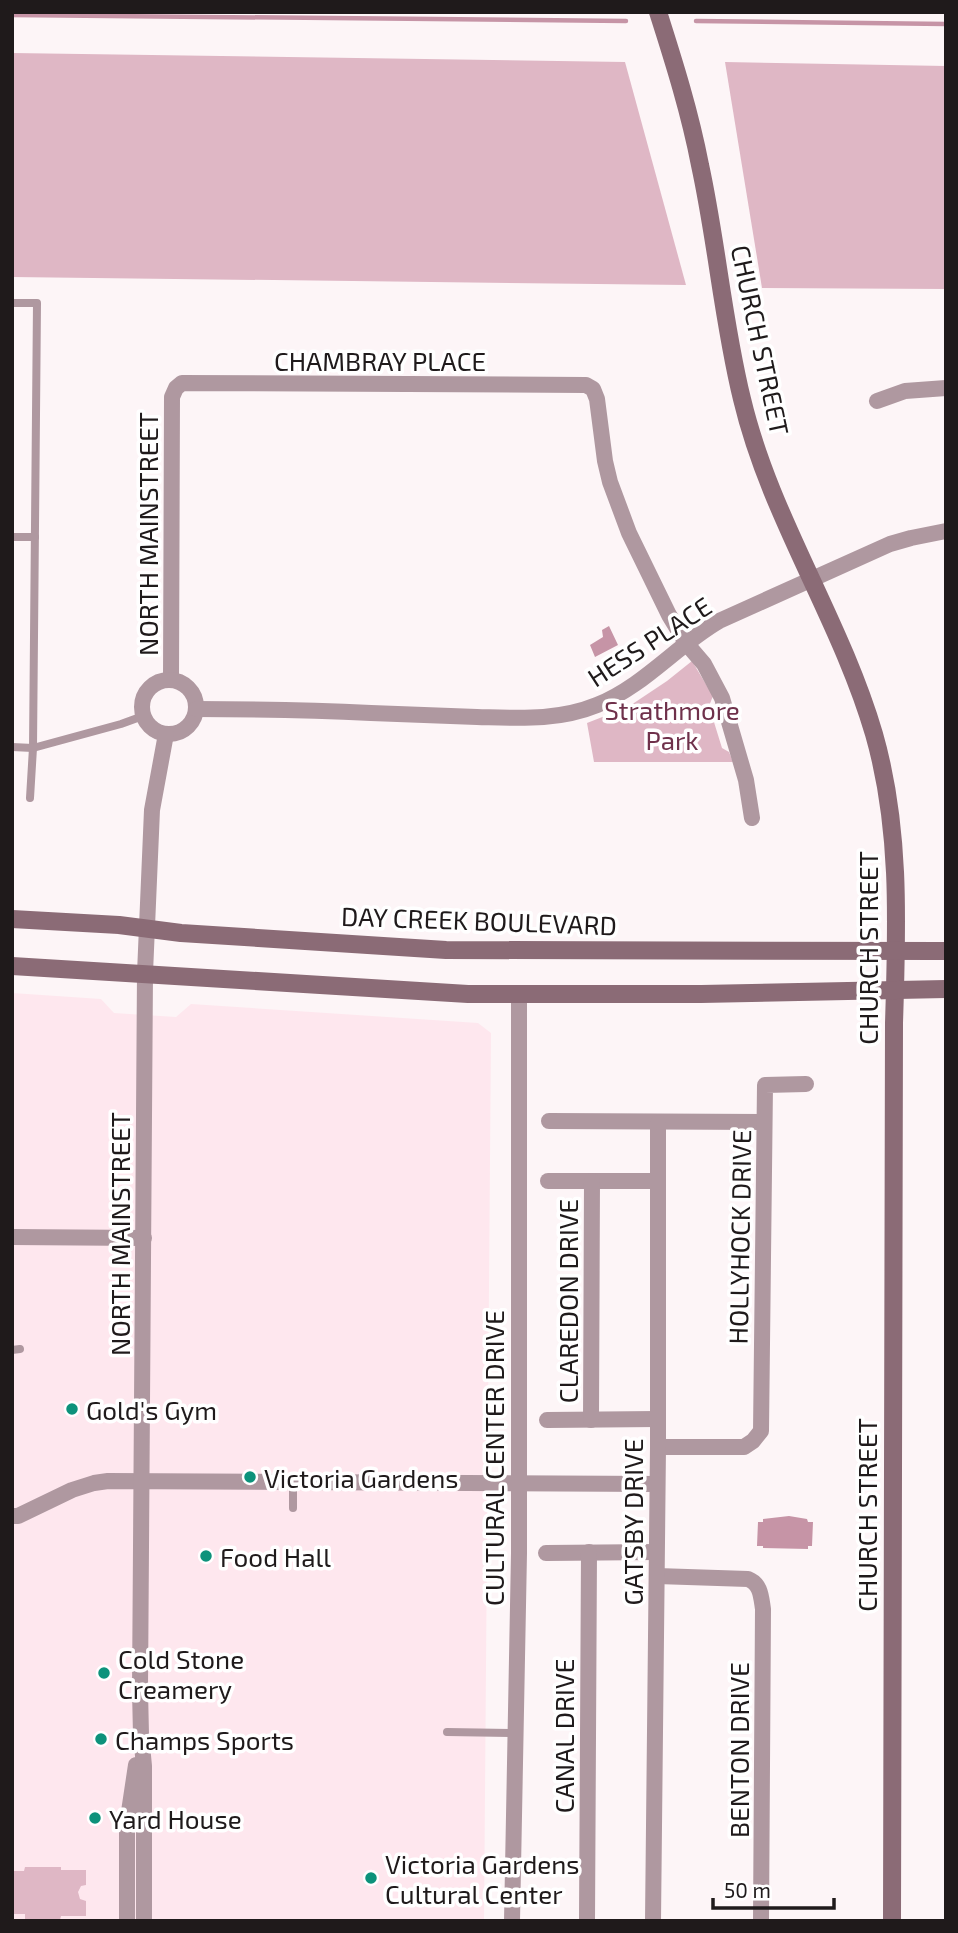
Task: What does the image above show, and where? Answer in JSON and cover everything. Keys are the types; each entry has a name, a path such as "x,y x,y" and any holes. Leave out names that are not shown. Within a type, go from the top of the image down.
{"main road":[{"name":"CHURCH STREET","path":"658,12 677,70 700,164 742,400 780,511 856,683 874,734 887,790 897,913 892,1921"},
{"name":"DAY CREEK BOULEVARD","path":"12,919 446,950 946,951"},
{"path":"12,966 468,994 946,989"}],"street":[{"name":"CHAMBRAY PLACE","path":"176,388 182,383 586,386 593,389 597,399 605,461 618,507 659,597 687,643"},
{"name":"NORTH MAINSTREET","path":"171,680 172,397 176,388"},
{"path":"877,401 905,391 946,388"},
{"name":"HESS PLACE","path":"196,709 558,717 587,709 626,691 719,621 890,544 946,531"},
{"path":"687,643 711,676 724,705 746,780 752,818"},
{"path":"171,680 187,687 196,709 188,725 182,730 166,734 152,729 143,716 143,698 154,684 171,680"},
{"name":"NORTH MAINSTREET","path":"144,1921 144,1766 139,1690 145,974 152,810 166,734"},
{"name":"CULTURAL CENTER DRIVE","path":"512,1921 519,1553 519,995"},
{"name":"HOLLYHOCK DRIVE","path":"658,1447 744,1447 761,1431 765,1085 806,1084"},
{"path":"548,1121 764,1122"},
{"name":"GATSBY DRIVE","path":"653,1921 658,1123"},
{"path":"548,1181 658,1181"},
{"name":"CLAREDON DRIVE","path":"591,1420 592,1181"},
{"path":"12,1237 144,1238"},
{"path":"547,1420 657,1419"},
{"path":"12,1516 18,1516 82,1486 108,1481 657,1484"},
{"name":"CANAL DRIVE","path":"587,1921 589,1552"},
{"path":"546,1553 656,1552"},
{"name":"BENTON DRIVE","path":"657,1576 737,1577 754,1581 761,1592 761,1921"},
{"name":"NORTH MAINSTREET","path":"127,1921 127,1825 141,1735"}],"lane":[{"path":"12,303 37,303 33,748 30,798"},
{"path":"12,537 35,537"},
{"path":"12,747 33,748 143,716"},
{"path":"293,1482 293,1508"},
{"path":"447,1732 515,1733"}],"shaded area":[{"path":"609,626 618,645 595,657 590,645 603,637 602,630"},
{"name":"Victoria Gardens","path":"12,993 101,999 114,1013 176,1017 191,1004 478,1023 491,1033 484,1921 12,1921"},
{"path":"789,1516 813,1522 812,1546 808,1546 808,1549 757,1546 758,1522"}],"green space":[{"path":"12,53 625,62 686,285 12,277"},
{"path":"725,62 946,66 946,289 762,288"},
{"name":"Strathmore Park","path":"692,661 713,696 709,706 722,748 729,752 733,762 594,762 587,723 628,707"},
{"path":"25,1867 86,1870 86,1885 81,1886 78,1892 80,1899 86,1901 86,1916 61,1916 60,1920 25,1919 25,1914 12,1914 12,1871 24,1871"}],"waterway":[{"path":"12,15 626,21"},
{"path":"696,21 946,24"}],"place":[{"name":"Gold's Gym","path":"72,1409"},
{"name":"Victoria Gardens","path":"250,1477"},
{"name":"Food Hall","path":"206,1556"},
{"name":"Cold Stone Creamery","path":"104,1673"},
{"name":"Champs Sports","path":"101,1739"},
{"name":"Yard House","path":"95,1818"},
{"name":"Victoria Gardens Cultural Center","path":"371,1878"}]}
